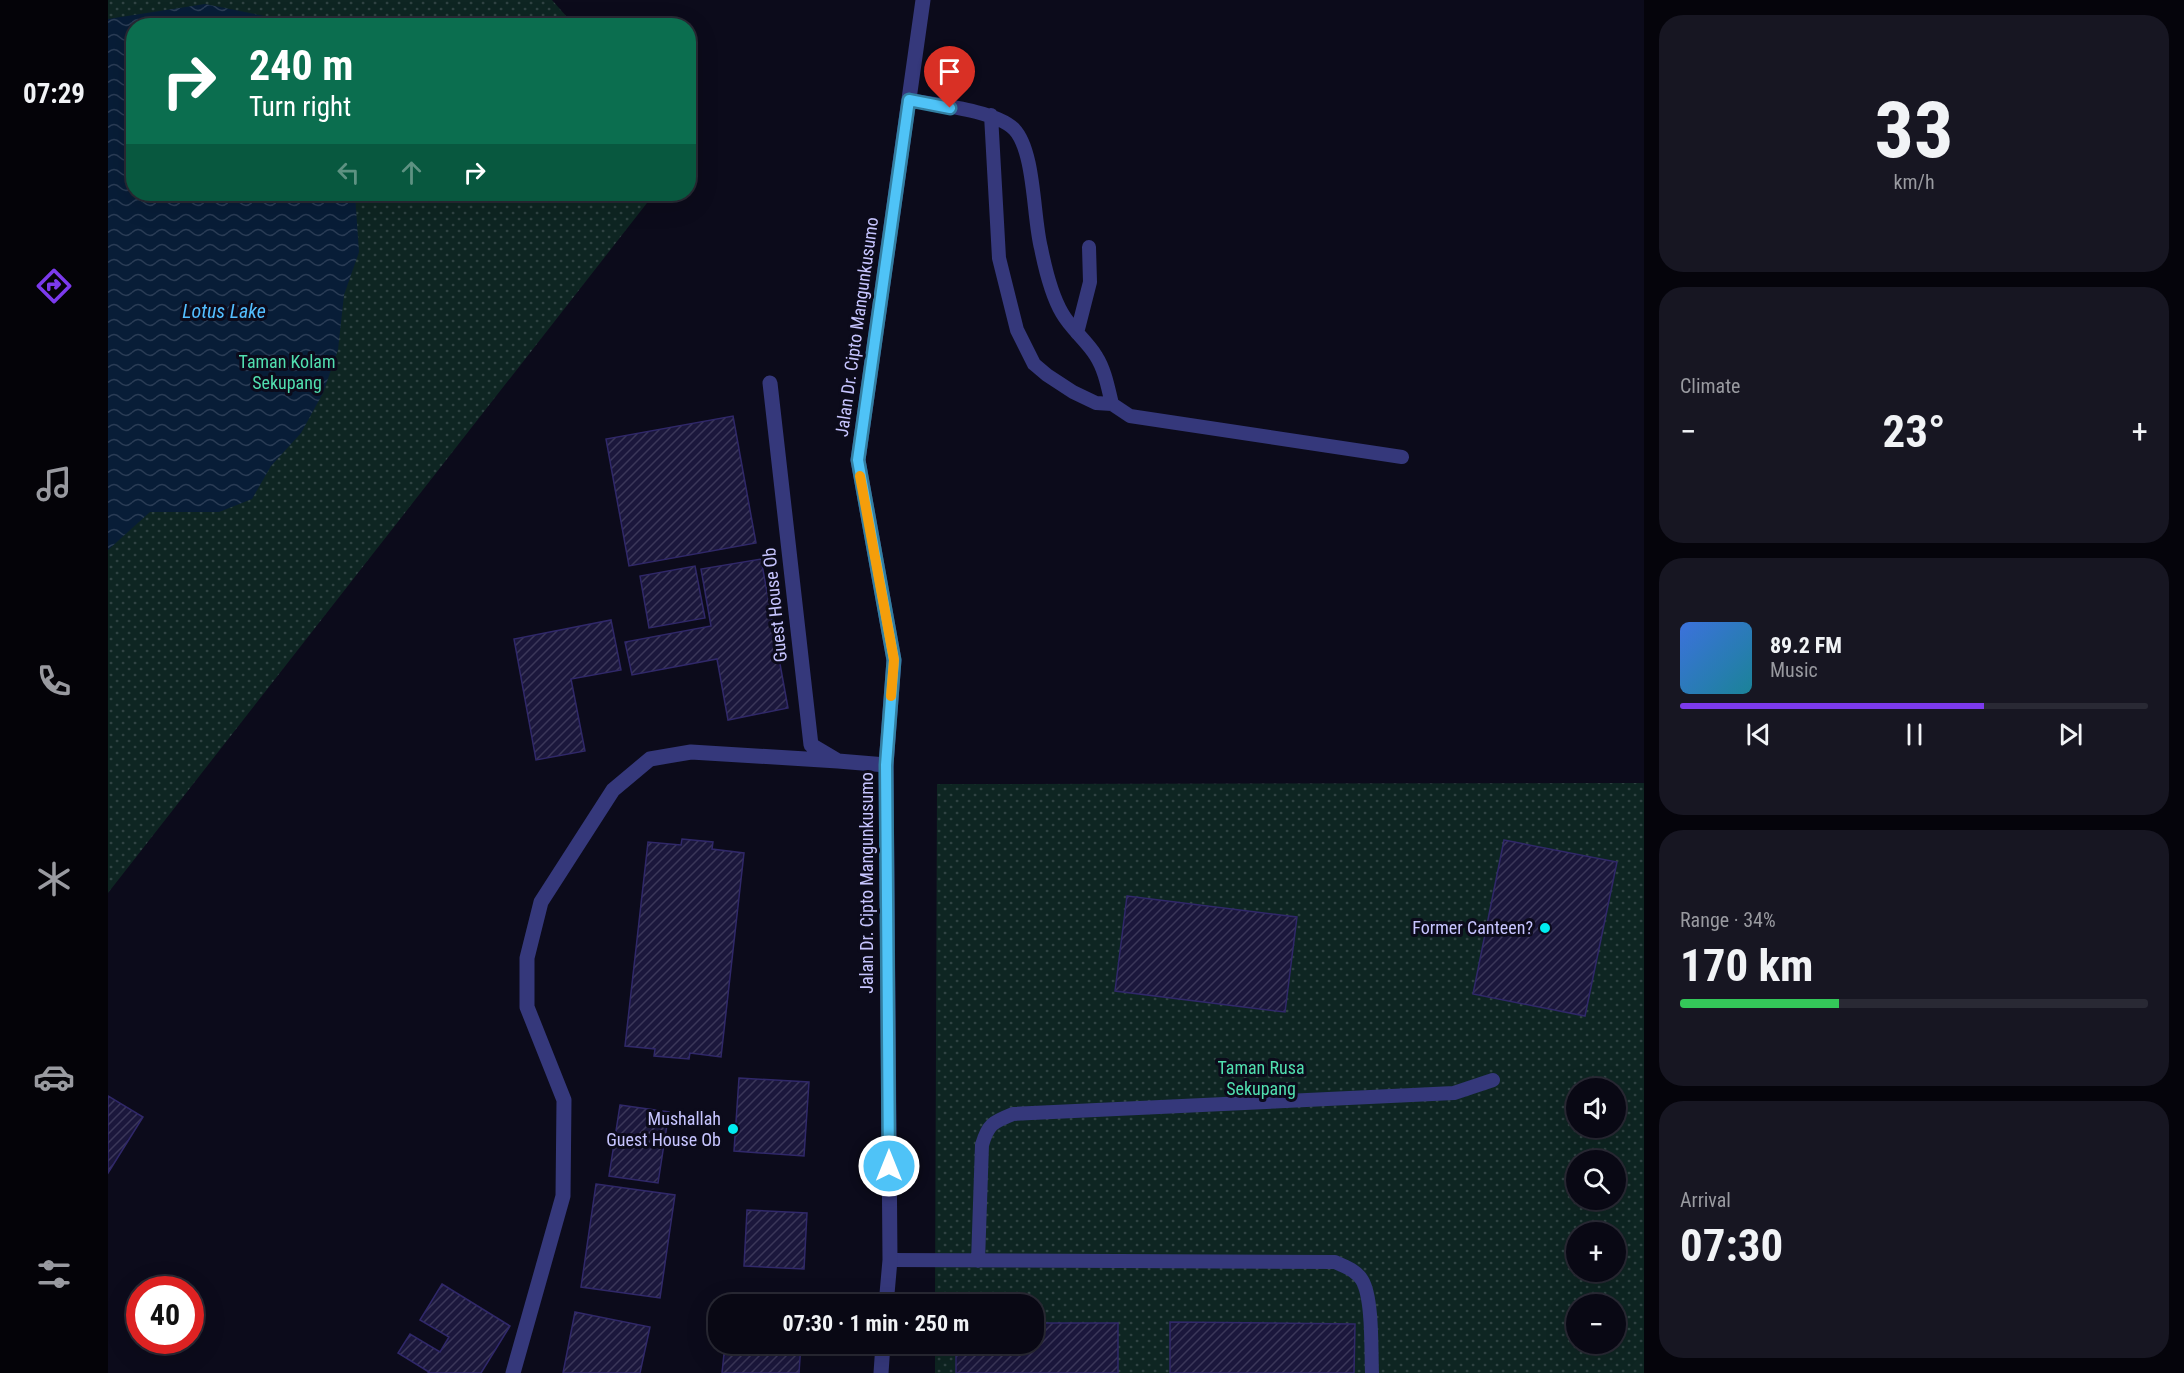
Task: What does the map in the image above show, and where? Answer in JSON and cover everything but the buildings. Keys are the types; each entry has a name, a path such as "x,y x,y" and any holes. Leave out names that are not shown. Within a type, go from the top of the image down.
{"street":[{"name":"Jalan Dr. Cipto Mangunkusumo","path":"887,1294 890,1260 886,765 894,660 858,460 923,0"},
{"name":"Guest House Ob","path":"770,383 811,745 838,761 886,765"},
{"path":"513,1373 563,1196 564,1100 527,1006 527,958 542,902 613,790 650,759 691,752 838,761"},
{"path":"881,1373 882,1354"}],"lane":[{"path":"909,100 991,115 1012,127 1021,138 1027,158 1040,246 1061,313 1096,356 1104,374 1112,404"},
{"path":"991,115 999,258 1017,330 1034,364 1047,375 1073,392 1096,403 1112,404 1130,416 1402,457"},
{"path":"1077,333 1090,282 1089,247"},
{"path":"978,1261 982,1145 987,1130 999,1119 1013,1114 1454,1093 1493,1080"},
{"path":"890,1260 1335,1262 1353,1269 1363,1280 1368,1302 1372,1373"}],"green space":[{"name":"Taman Kolam Sekupang","path":"108,0 552,0 568,18 126,18 126,201 649,201 108,893"},
{"name":"Taman Rusa Sekupang","path":"1644,783 1644,1373 935,1373 935,1354 1044,1354 1044,1294 935,1294 937,784"}],"water":[{"name":"Lotus Lake","path":"205,4 270,18 126,18 126,201 355,201 359,252 344,295 338,350 323,393 301,433 271,466 252,499 219,512 150,512 108,550 108,19"}],"slow traffic":[{"path":"860,476 894,660 891,696"}],"place":[{"name":"Former Canteen?","path":"1545,928"},
{"name":"Mushallah Guest House Ob","path":"733,1129"}],"route":[{"path":"889,1166 886,765 894,660 858,460 909,100 950,108"}]}
